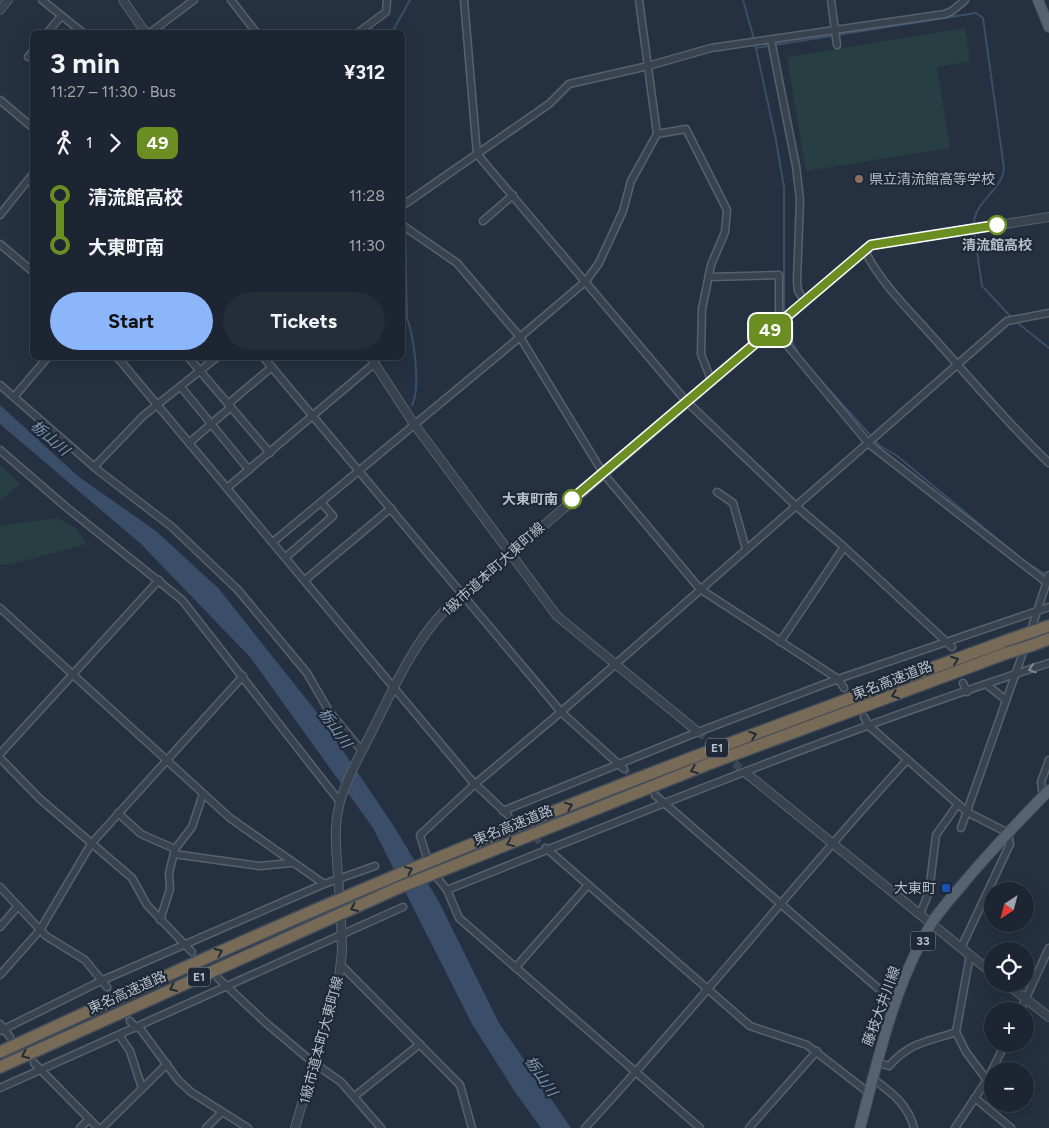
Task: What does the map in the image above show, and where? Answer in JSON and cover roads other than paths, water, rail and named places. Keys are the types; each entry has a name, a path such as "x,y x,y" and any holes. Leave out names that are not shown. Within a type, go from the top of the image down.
{"highway":[{"name":"東名高速道路","path":"0,1052 146,985 392,878 426,859 706,752 1049,626"},
{"name":"東名高速道路","path":"0,1067 398,888 435,877 711,763 1006,653 1049,639"}],"main road":[{"path":"1038,0 1047,14 1049,27"},
{"name":"藤枝大井川線","path":"860,1128 876,1062 895,1003 931,924 979,864 1046,793"}],"street":[{"path":"0,10 8,0"},
{"path":"42,0 80,30"},
{"path":"123,0 144,30"},
{"path":"154,30 194,0"},
{"path":"232,0 254,30"},
{"path":"361,30 386,12 387,0"},
{"path":"464,0 477,154 686,401 796,506 844,547 947,641 952,648"},
{"path":"273,542 520,338 586,281 608,246 623,211 631,181 657,134 639,0"},
{"path":"830,0 837,45"},
{"path":"405,204 549,104 569,84 648,66 711,48 772,42 945,14 952,11 965,0"},
{"path":"50,30 62,16"},
{"path":"772,42 797,174 800,200 796,281 798,291 804,300"},
{"path":"0,100 30,125"},
{"path":"657,134 686,128 727,210 726,232 711,265 702,309 701,342 704,364 711,380"},
{"path":"0,215 30,178"},
{"path":"483,221 513,195"},
{"path":"1049,217 876,243 864,249 871,263 1015,431 1049,463"},
{"path":"405,228 457,263 520,338 603,473 700,589 838,679 844,688"},
{"path":"0,244 30,270"},
{"name":"1級市道本町大東町線","path":"339,891 336,836 341,800 394,688 432,623 509,553 864,249"},
{"path":"709,277 779,275 779,322 786,344 869,444 1047,578 1038,611 961,828"},
{"path":"426,859 420,835 475,784 561,712 700,589 869,444 1007,321 1049,312"},
{"path":"14,397 46,360"},
{"path":"120,360 475,784 506,813 619,763 698,732 838,679 1049,607"},
{"path":"191,360 270,453"},
{"path":"95,466 143,416 214,360"},
{"path":"266,360 561,712 624,769"},
{"path":"227,488 314,416 373,360 414,424 557,616 698,732"},
{"path":"189,443 272,367"},
{"path":"0,385 95,466 172,527 238,590 307,674 330,711 362,753"},
{"path":"181,387 250,470"},
{"path":"0,450 66,507 182,600 341,800"},
{"path":"717,492 733,503 746,549"},
{"path":"286,557 333,516 321,502"},
{"path":"305,580 391,508"},
{"path":"780,642 844,547"},
{"path":"0,754 159,580"},
{"path":"0,608 230,818 324,884"},
{"path":"447,890 547,848 664,803 869,726 1049,663"},
{"path":"0,976 40,930 91,844 243,676"},
{"path":"963,683 967,692"},
{"path":"987,685 1006,700"},
{"path":"864,717 869,726 958,804 968,812 1008,833 1010,844 960,948"},
{"path":"0,758 40,799 132,878 147,905 192,952"},
{"path":"585,1128 636,1073 780,906 832,842 908,760"},
{"path":"1046,793 1041,782 1049,760"},
{"path":"746,773 984,966"},
{"path":"160,920 170,889 169,872 175,851 192,827 203,794"},
{"path":"655,796 780,906 895,1003"},
{"path":"920,914 929,892 936,835 958,804"},
{"path":"118,813 141,834 175,851 259,866 294,863"},
{"path":"547,848 750,1026 807,1045 869,1093"},
{"path":"10,1037 2,1028 102,980 185,946 324,884 375,866"},
{"path":"435,877 447,890 459,918 700,1128"},
{"path":"516,967 588,885"},
{"path":"0,887 52,941 85,960 107,987"},
{"path":"0,927 18,906"},
{"path":"0,1088 403,907"},
{"name":"1級市道本町大東町線","path":"295,1128 315,1064 341,964 341,921"},
{"path":"1024,1002 1049,948"},
{"path":"970,955 956,1032 966,1052 984,1076"},
{"path":"341,964 460,1085 472,1128"},
{"path":"218,978 266,1023 315,1064 341,1082 381,1128"},
{"path":"1017,992 1049,1018"},
{"path":"130,1021 191,1092 248,1128"},
{"path":"876,1062 889,1066 901,1052 914,1044 956,1032"},
{"path":"119,1036 130,1051 142,1088"},
{"path":"355,1096 420,1044"},
{"path":"749,1128 817,1051"},
{"path":"34,1063 98,1128"},
{"path":"102,1128 166,1064"},
{"path":"872,1078 898,1097 911,1116 914,1128"},
{"path":"955,1128 984,1084"},
{"path":"975,1098 1012,1128"},
{"path":"206,1128 222,1112"},
{"path":"80,1128 89,1119"}],"water":[{"path":"0,405 79,477 156,531 219,589 319,715 395,828 439,902 499,1023 571,1128 541,1128 515,1092 472,1024 373,828 250,657 141,544 0,424"}],"waterway":[{"path":"393,30 410,0"},
{"path":"743,0 754,39"},
{"path":"756,48 976,13 983,18 1004,168 999,183 978,209 974,225"},
{"path":"755,44 776,140 784,187 784,316"},
{"path":"405,229 407,318 414,349 416,375 415,397 412,405"},
{"path":"974,230 982,286 1012,318"},
{"path":"1015,321 1049,348"},
{"path":"785,323 788,334 798,353"},
{"path":"805,363 880,446 896,455 1024,561 1047,575"}],"tunnel":[{"path":"698,732 746,773"},
{"path":"624,769 648,790"},
{"path":"508,815 545,847"},
{"path":"107,987 130,1021"}],"place":[{"name":"県立清流館高等学校","path":"859,179"},
{"name":"清流館高校","path":"997,225"},
{"name":"大東町南","path":"572,499"},
{"name":"大東町","path":"946,888"}],"water label":[{"name":"栃山川","path":"50,438"},
{"name":"栃山川","path":"335,728"},
{"name":"栃山川","path":"541,1076"}]}
